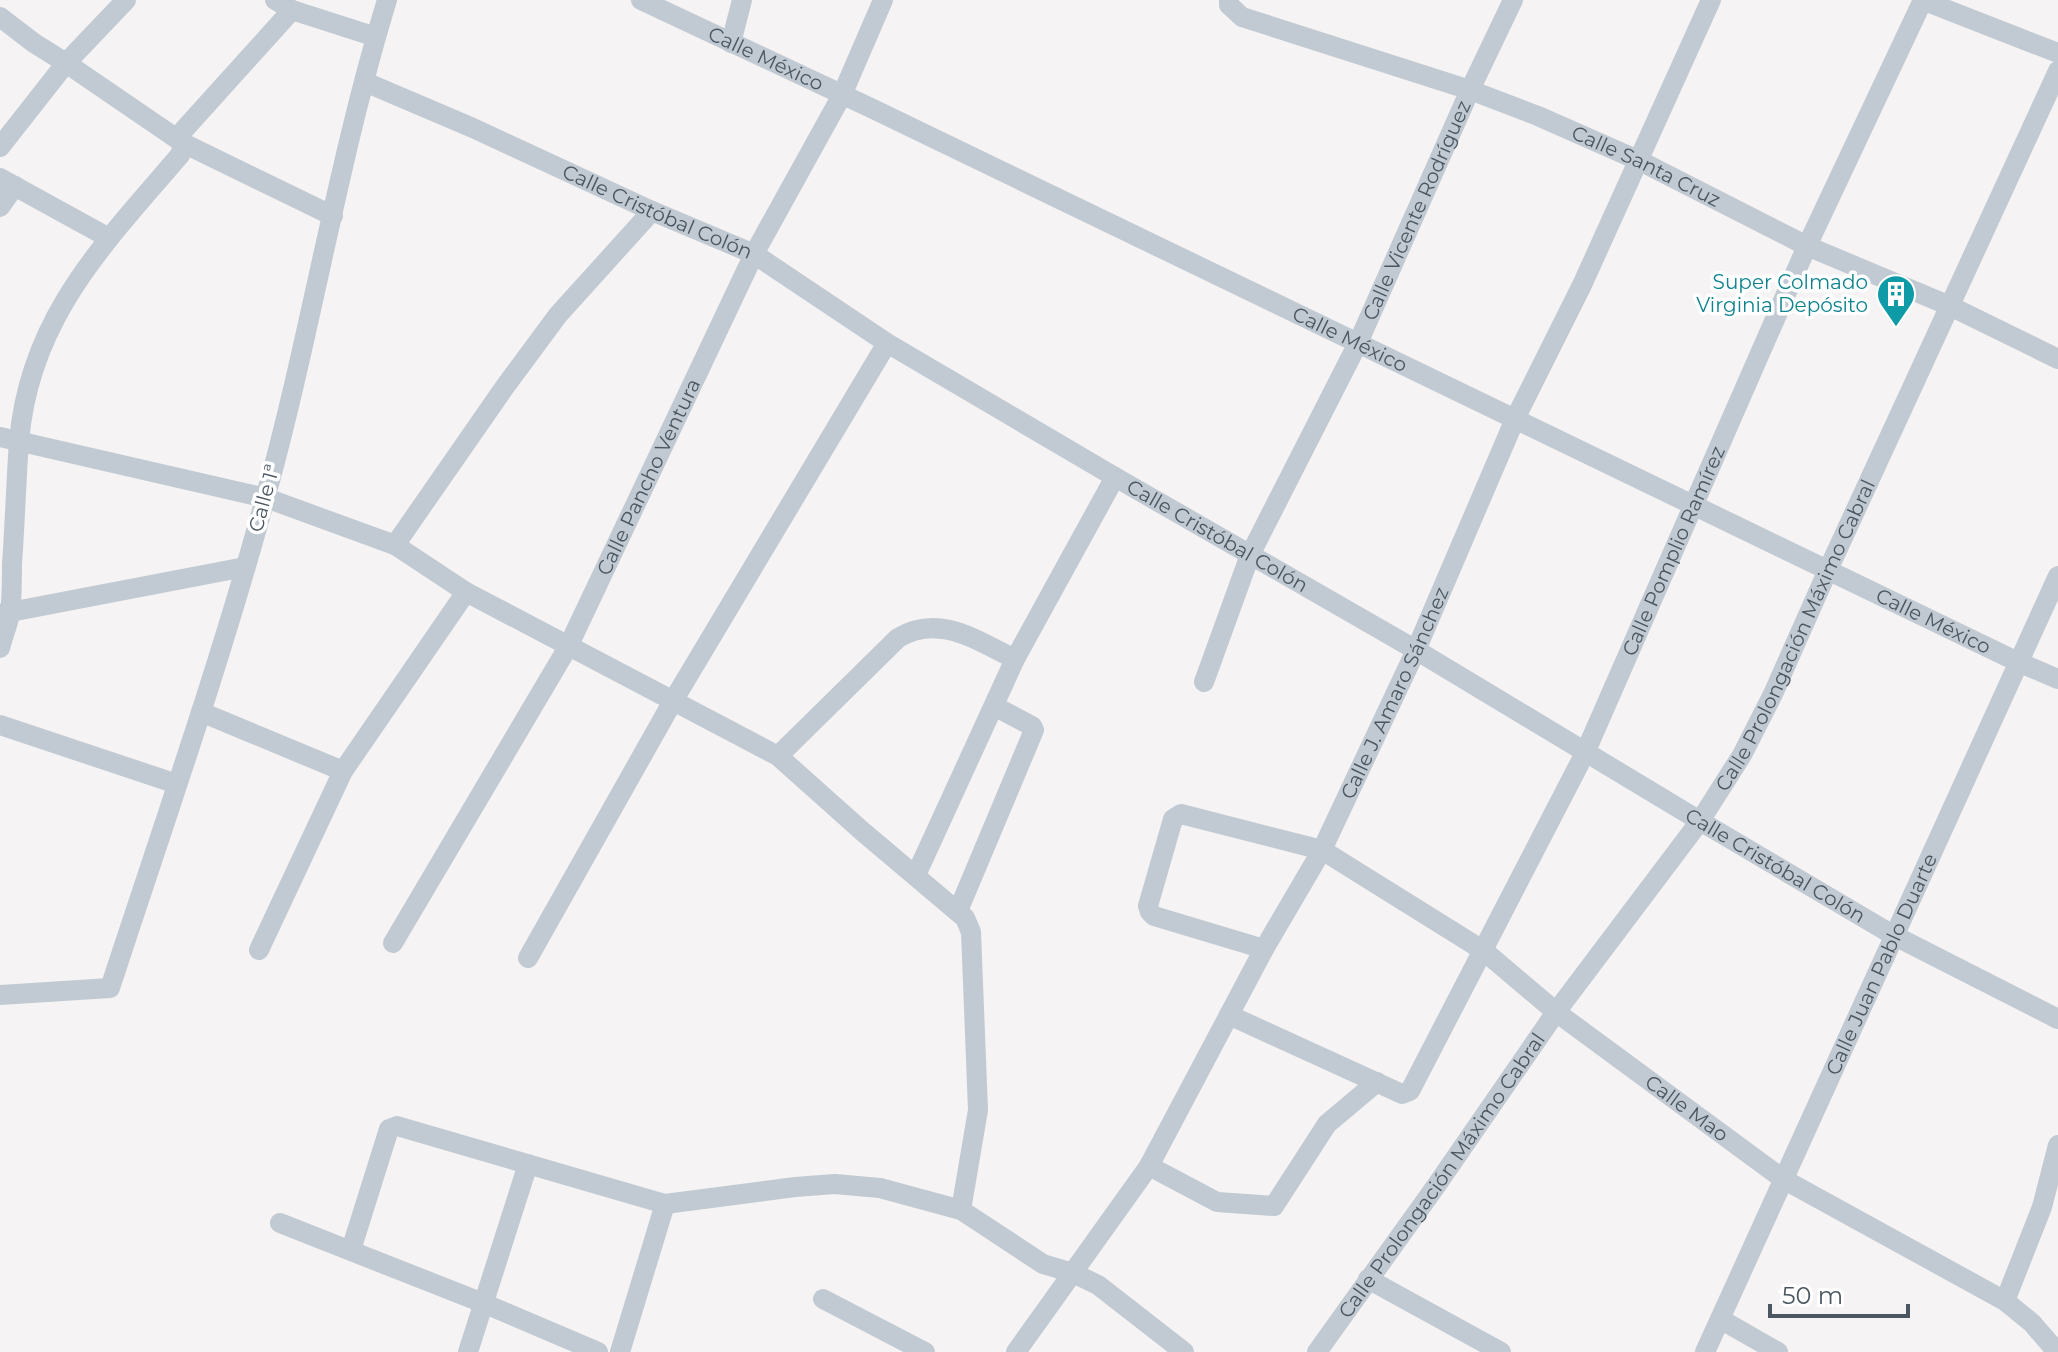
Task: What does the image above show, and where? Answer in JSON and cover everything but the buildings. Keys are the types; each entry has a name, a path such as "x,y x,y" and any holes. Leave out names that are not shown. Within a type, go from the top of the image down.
{"street":[{"path":"0,147 66,63 126,0"},
{"name":"Calle 1ª","path":"0,995 110,988 201,712 266,498 387,0"},
{"name":"Calle México","path":"641,0 2058,679"},
{"path":"731,43 742,0"},
{"name":"Calle Pancho Ventura","path":"393,943 568,647 754,254 842,95 883,0"},
{"name":"Calle Santa Cruz","path":"1229,0 1229,5 1242,17 1470,90 1538,116 1640,161 1807,246 1950,306 2058,359"},
{"name":"Calle Vicente Rodríguez","path":"1204,682 1250,555 1358,343 1513,0"},
{"name":"Calle J. Amaro Sánchez","path":"1016,1352 1149,1166 1264,949 1322,850 1416,650 1515,419 1582,285 1711,0"},
{"path":"1923,0 2058,53"},
{"name":"Calle Pomplio Ramírez","path":"1377,1082 1402,1094 1410,1091 1585,753 1807,246 1923,0"},
{"path":"0,648 5,613 10,439 44,339 73,288 109,238 180,155 183,143 181,133 284,5 376,37"},
{"path":"0,17 183,143 333,216"},
{"name":"Calle Prolongación Máximo Cabral","path":"1317,1352 1556,1012 1700,821 1742,755 1773,694 2058,71"},
{"name":"Calle Cristóbal Colón","path":"365,82 754,254 887,343 1416,650 1893,935 2058,1019"},
{"path":"0,207 7,182 109,238"},
{"path":"395,545 558,315 652,211"},
{"path":"528,958 673,701 887,343"},
{"path":"10,439 266,498 395,545 466,592 778,756 958,911 971,932 978,1110 961,1210"},
{"path":"916,875 1015,659 1115,477"},
{"path":"5,613 245,567"},
{"name":"Calle Juan Pablo Duarte","path":"1705,1352 2058,576"},
{"path":"259,950 343,771 466,592"},
{"path":"778,756 898,638 906,634 931,628 957,631 1015,659"},
{"path":"958,911 1034,730 1032,726 994,706"},
{"path":"201,712 343,771"},
{"path":"0,725 177,784"},
{"name":"Calle Mao","path":"1264,949 1154,916 1150,912 1148,906 1173,819 1181,814 1322,850 1484,951 1556,1012 1783,1179 2005,1301 2032,1323 2057,1352"},
{"path":"1149,1166 1217,1202 1274,1206 1327,1124 1377,1082 1229,1015"},
{"path":"351,1250 389,1129 397,1126 665,1204 835,1184 880,1188 961,1210 1043,1264 1098,1285 1184,1352"},
{"path":"2005,1301 2042,1207 2058,1145"},
{"path":"468,1352 528,1164"},
{"path":"620,1352 665,1204"},
{"path":"280,1223 598,1352"},
{"path":"1368,1279 1501,1352"},
{"path":"823,1299 925,1352"},
{"path":"1720,1319 1778,1352"}],"place":[{"name":"Super Colmado Virginia Depósito","path":"1896,328"}]}
